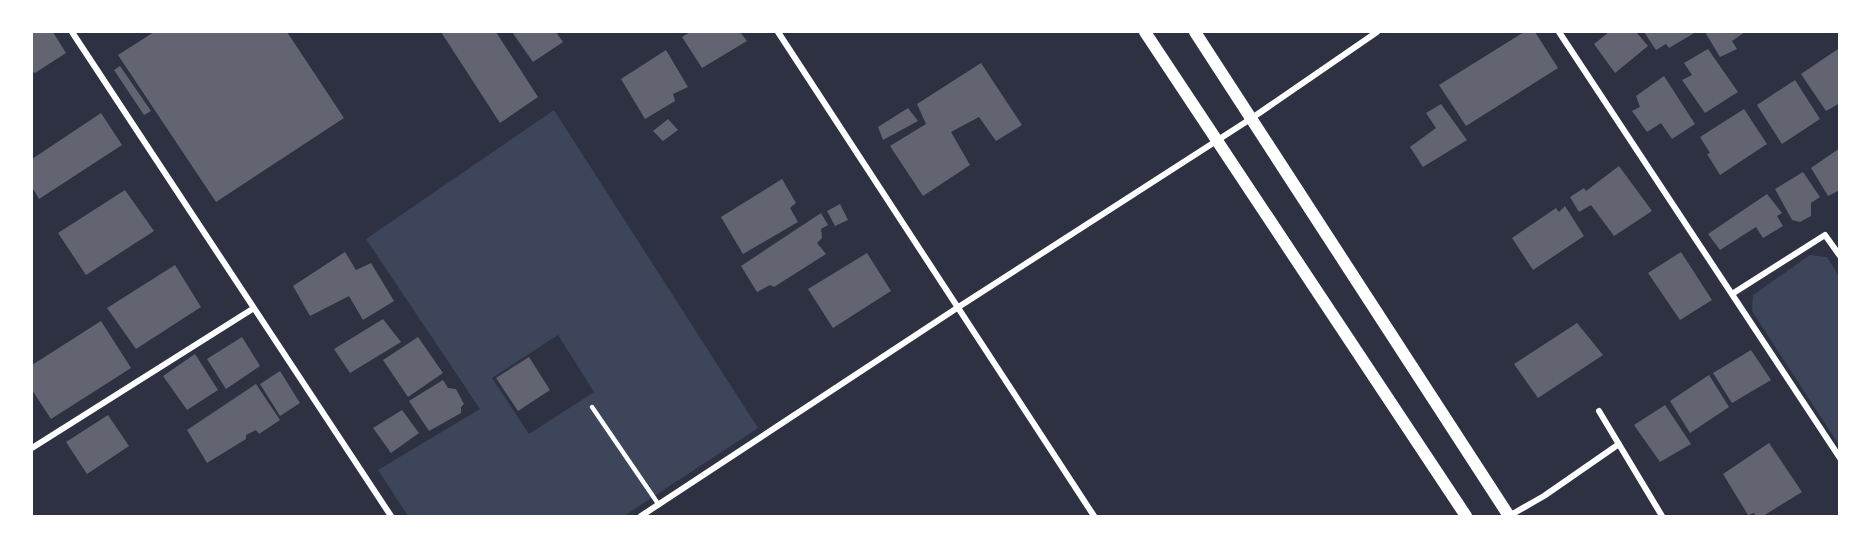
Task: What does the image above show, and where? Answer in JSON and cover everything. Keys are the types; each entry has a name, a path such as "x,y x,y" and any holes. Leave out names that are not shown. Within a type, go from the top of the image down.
{"main road":[{"path":"1145,32 1466,516"},
{"path":"1195,32 1509,516"}],"street":[{"path":"72,32 392,516"},
{"path":"778,32 1094,516"},
{"path":"641,516 957,308 1252,118 1377,32"},
{"path":"1559,32 1839,458"},
{"path":"1732,294 1825,235 1839,256"},
{"path":"32,448 254,308"},
{"path":"1599,411 1662,516"},
{"path":"1509,516 1560,486 1619,444"}],"lane":[{"path":"592,407 659,505"}],"shaded area":[{"path":"554,110 758,428 624,516 408,516 378,470 480,409 366,239","holes":["558,335 594,392 529,434 492,378"]},
{"path":"1810,255 1827,257 1839,276 1839,445 1752,311 1753,295"}],"building":[{"path":"32,32 53,32 66,53 35,73 32,72"},
{"path":"154,32 287,32 344,118 216,202 118,55"},
{"path":"441,32 496,32 538,97 500,123"},
{"path":"512,32 556,32 563,42 533,62"},
{"path":"690,32 740,32 747,41 702,68 682,37"},
{"path":"1524,32 1535,32 1558,68 1466,126 1439,85"},
{"path":"1609,32 1636,32 1648,46 1615,73 1594,44"},
{"path":"1644,32 1696,32 1669,48 1666,44 1656,50"},
{"path":"1705,32 1745,32 1732,41 1737,49 1720,57"},
{"path":"1708,49 1738,92 1705,113 1682,80 1692,75 1684,63"},
{"path":"1838,49 1840,103 1826,111 1801,74"},
{"path":"666,50 688,87 673,94 675,101 645,119 621,79"},
{"path":"981,63 1022,125 996,141 979,117 951,132 970,165 923,196 890,146 926,124 917,104"},
{"path":"120,66 151,111 144,115 114,70"},
{"path":"1664,76 1695,124 1672,139 1661,123 1647,132 1632,111 1640,107 1636,96"},
{"path":"1795,80 1820,119 1782,144 1757,105"},
{"path":"1441,104 1467,140 1423,167 1410,147 1436,128 1426,113"},
{"path":"908,108 918,121 883,140 878,127"},
{"path":"1744,109 1767,144 1720,175 1700,137"},
{"path":"101,113 122,145 39,199 32,187 32,159"},
{"path":"668,119 678,130 663,141 653,131"},
{"path":"1840,148 1840,190 1828,196 1811,168"},
{"path":"1619,166 1652,211 1614,236 1591,205 1579,212 1570,197 1584,188 1586,191"},
{"path":"1803,172 1820,197 1811,203 1811,216 1800,222 1792,220 1775,189"},
{"path":"782,179 796,203 790,208 798,222 743,254 721,217"},
{"path":"125,190 154,231 86,275 58,233"},
{"path":"1767,194 1782,213 1777,216 1783,226 1763,238 1756,227 1720,250 1708,234"},
{"path":"840,204 848,220 835,226 827,211"},
{"path":"1565,206 1584,236 1533,270 1512,238 1556,208 1559,212"},
{"path":"821,213 828,225 821,229 822,238 817,243 826,254 774,287 770,285 757,292 741,266"},
{"path":"345,252 356,270 371,263 394,301 363,320 349,296 310,316 293,286"},
{"path":"1681,252 1712,300 1680,320 1648,273"},
{"path":"867,253 891,291 833,328 808,289"},
{"path":"175,265 201,307 136,349 107,308"},
{"path":"383,319 401,342 350,373 334,349"},
{"path":"101,321 131,368 51,419 32,390 32,365"},
{"path":"1577,323 1603,355 1538,398 1514,364"},
{"path":"242,337 260,366 226,389 207,359"},
{"path":"418,337 443,373 408,397 383,360"},
{"path":"1751,350 1771,380 1732,403 1713,373"},
{"path":"195,354 218,390 187,410 163,376"},
{"path":"529,357 550,390 518,411 496,378"},
{"path":"280,371 300,403 280,416 260,384"},
{"path":"1709,375 1729,407 1690,433 1670,401"},
{"path":"443,380 448,388 456,389 464,404 461,407 461,413 429,431 409,401"},
{"path":"256,384 280,420 259,434 256,430 246,435 246,439 207,463 187,430"},
{"path":"1665,405 1691,444 1660,462 1634,425"},
{"path":"402,410 419,433 391,453 373,428"},
{"path":"108,415 129,446 87,474 66,442"},
{"path":"1769,443 1802,492 1763,516 1756,516 1754,513 1748,515 1723,474"}]}
